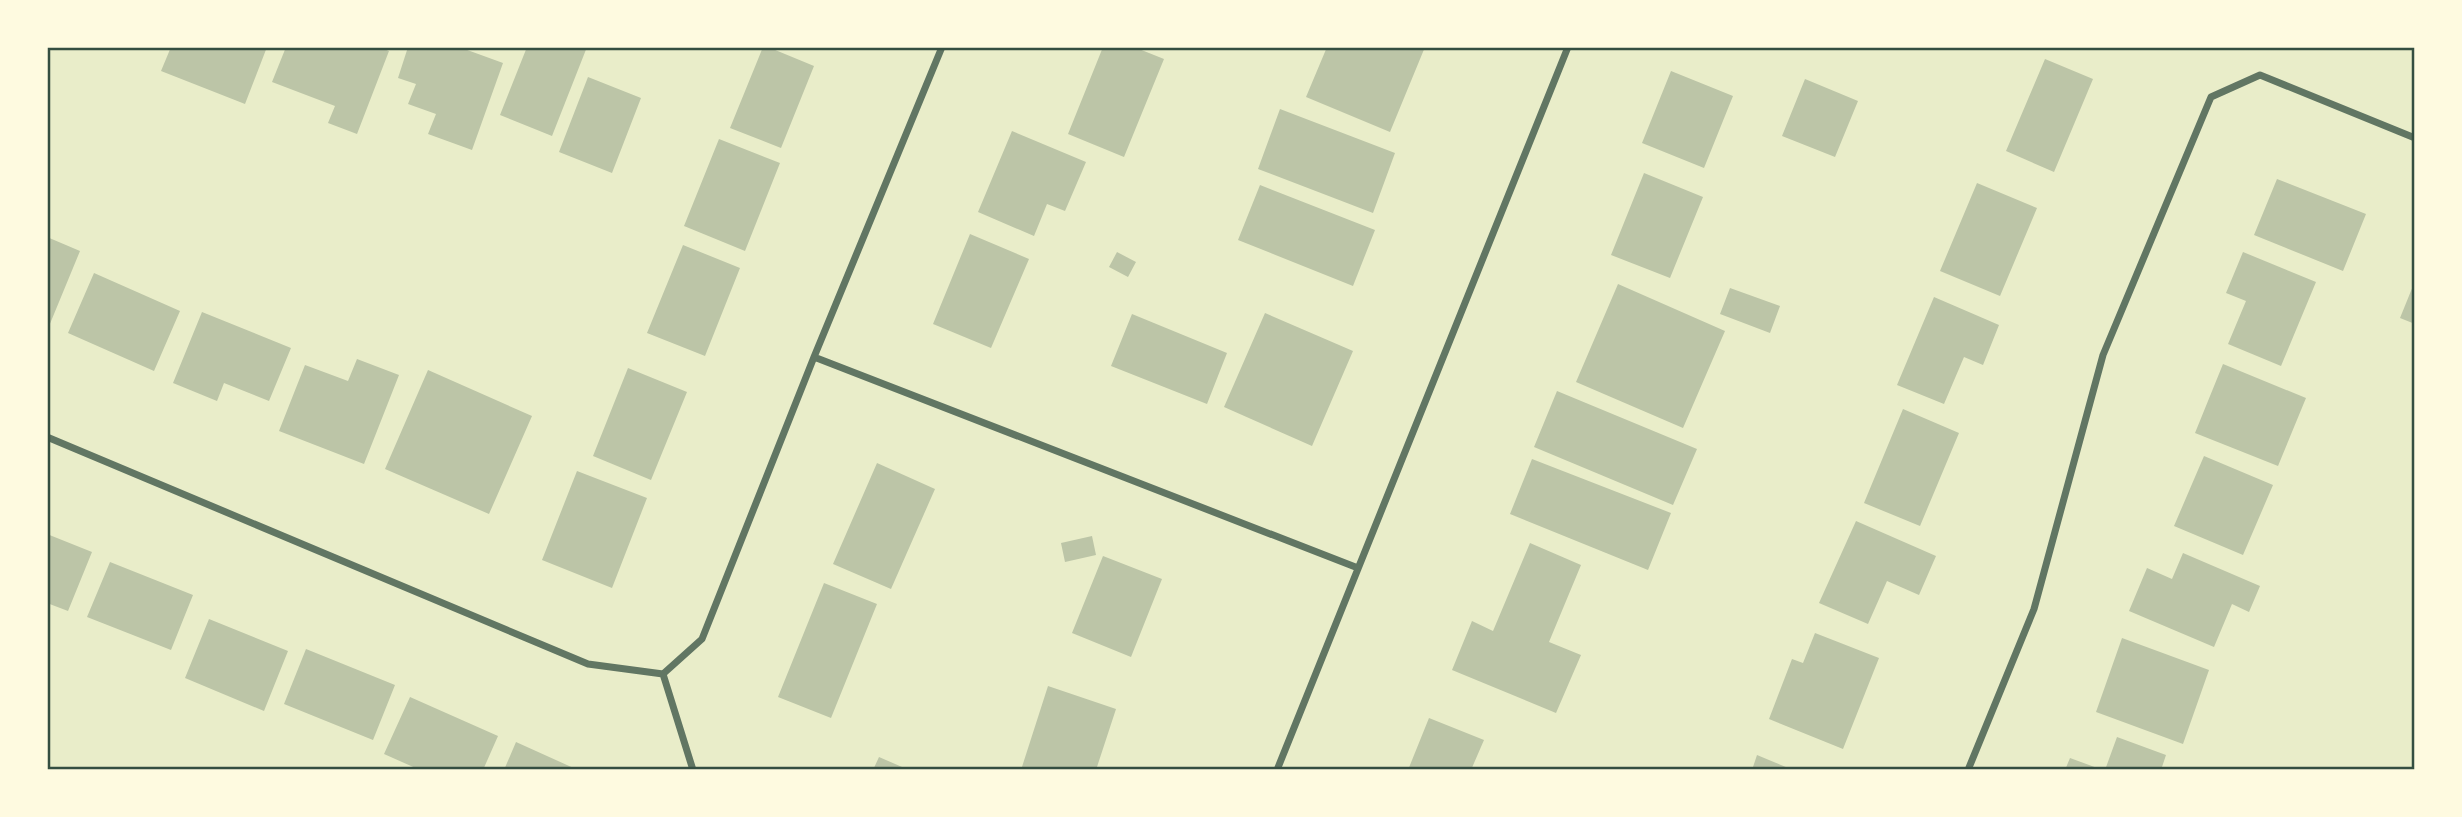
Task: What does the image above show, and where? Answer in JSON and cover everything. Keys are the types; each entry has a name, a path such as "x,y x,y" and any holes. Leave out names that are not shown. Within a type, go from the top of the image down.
{"street":[{"path":"47,437 589,664 663,674 702,639 814,357 942,47"},
{"path":"1277,770 1568,47"},
{"path":"1968,770 2034,609 2103,355 2211,97 2259,75 2415,138"},
{"path":"814,357 1358,568"},
{"path":"663,674 693,770"}],"building":[{"path":"171,47 267,47 245,104 161,71"},
{"path":"286,47 379,47 389,51 357,134 328,123 335,106 272,82"},
{"path":"408,47 459,47 503,63 472,150 428,134 436,114 408,104 416,84 398,78"},
{"path":"527,47 587,47 552,136 500,115"},
{"path":"763,47 814,66 781,148 730,128"},
{"path":"1103,47 1134,47 1164,59 1124,157 1068,134"},
{"path":"1327,47 1425,47 1390,132 1306,97"},
{"path":"2045,59 2093,79 2054,172 2006,151"},
{"path":"1671,71 1733,96 1704,168 1642,143"},
{"path":"588,77 641,98 612,173 559,152"},
{"path":"1805,79 1858,101 1835,157 1782,136"},
{"path":"1280,109 1395,153 1373,213 1258,169"},
{"path":"1012,131 1086,162 1065,211 1047,204 1034,236 978,212"},
{"path":"719,139 780,163 745,251 684,226"},
{"path":"1644,173 1703,197 1670,278 1611,255"},
{"path":"2277,179 2366,214 2343,271 2254,235"},
{"path":"1977,183 2037,208 2000,296 1940,271"},
{"path":"1260,185 1375,230 1353,286 1238,240"},
{"path":"970,234 1029,259 991,348 933,324"},
{"path":"47,237 80,251 47,331"},
{"path":"683,245 740,268 705,356 647,333"},
{"path":"1117,252 1136,262 1128,277 1109,267"},
{"path":"2243,252 2316,282 2281,366 2228,344 2246,301 2226,293"},
{"path":"94,273 180,311 154,371 68,333"},
{"path":"2415,281 2415,324 2400,318"},
{"path":"1618,284 1725,331 1683,428 1576,382"},
{"path":"1730,288 1780,306 1770,333 1720,314"},
{"path":"1934,297 1999,325 1983,365 1964,357 1944,404 1897,385"},
{"path":"202,312 291,348 269,401 224,383 217,401 173,383"},
{"path":"1265,313 1353,351 1312,446 1224,407"},
{"path":"1132,314 1227,353 1207,404 1111,366"},
{"path":"357,359 399,375 364,464 279,431 305,365 348,381"},
{"path":"2223,364 2306,398 2278,466 2195,433"},
{"path":"628,368 687,392 651,480 593,456"},
{"path":"428,370 532,416 489,514 385,469"},
{"path":"1557,391 1697,449 1673,505 1534,447"},
{"path":"1903,409 1959,433 1920,526 1864,503"},
{"path":"2204,456 2273,485 2243,555 2174,526"},
{"path":"1532,459 1671,513 1648,570 1510,514"},
{"path":"877,463 935,489 891,589 833,564"},
{"path":"577,471 647,498 612,588 542,560"},
{"path":"1856,521 1936,556 1919,595 1887,581 1868,624 1819,603"},
{"path":"47,534 92,552 68,611 47,603"},
{"path":"1092,536 1096,555 1065,562 1061,543"},
{"path":"1530,543 1581,565 1549,642 1581,655 1556,713 1452,670 1472,621 1493,631"},
{"path":"2183,553 2260,586 2249,612 2232,604 2214,647 2129,611 2147,568 2172,579"},
{"path":"1103,556 1162,579 1131,657 1072,633"},
{"path":"110,562 193,595 171,650 87,617"},
{"path":"824,583 877,604 831,718 778,697"},
{"path":"209,619 288,651 264,711 185,678"},
{"path":"1815,633 1879,658 1843,749 1769,719 1792,659 1803,663"},
{"path":"2122,638 2209,670 2183,744 2096,712"},
{"path":"306,649 395,685 373,740 284,704"},
{"path":"1048,686 1116,709 1096,770 1021,770"},
{"path":"410,697 498,736 483,770 420,770 384,754"},
{"path":"1429,718 1484,740 1471,770 1408,770"},
{"path":"2117,737 2166,755 2161,770 2105,770"},
{"path":"516,742 578,770 504,770"},
{"path":"1757,755 1793,770 1752,770"},
{"path":"879,757 909,770 873,770"},
{"path":"2070,758 2100,769 2100,770 2065,770"}]}
